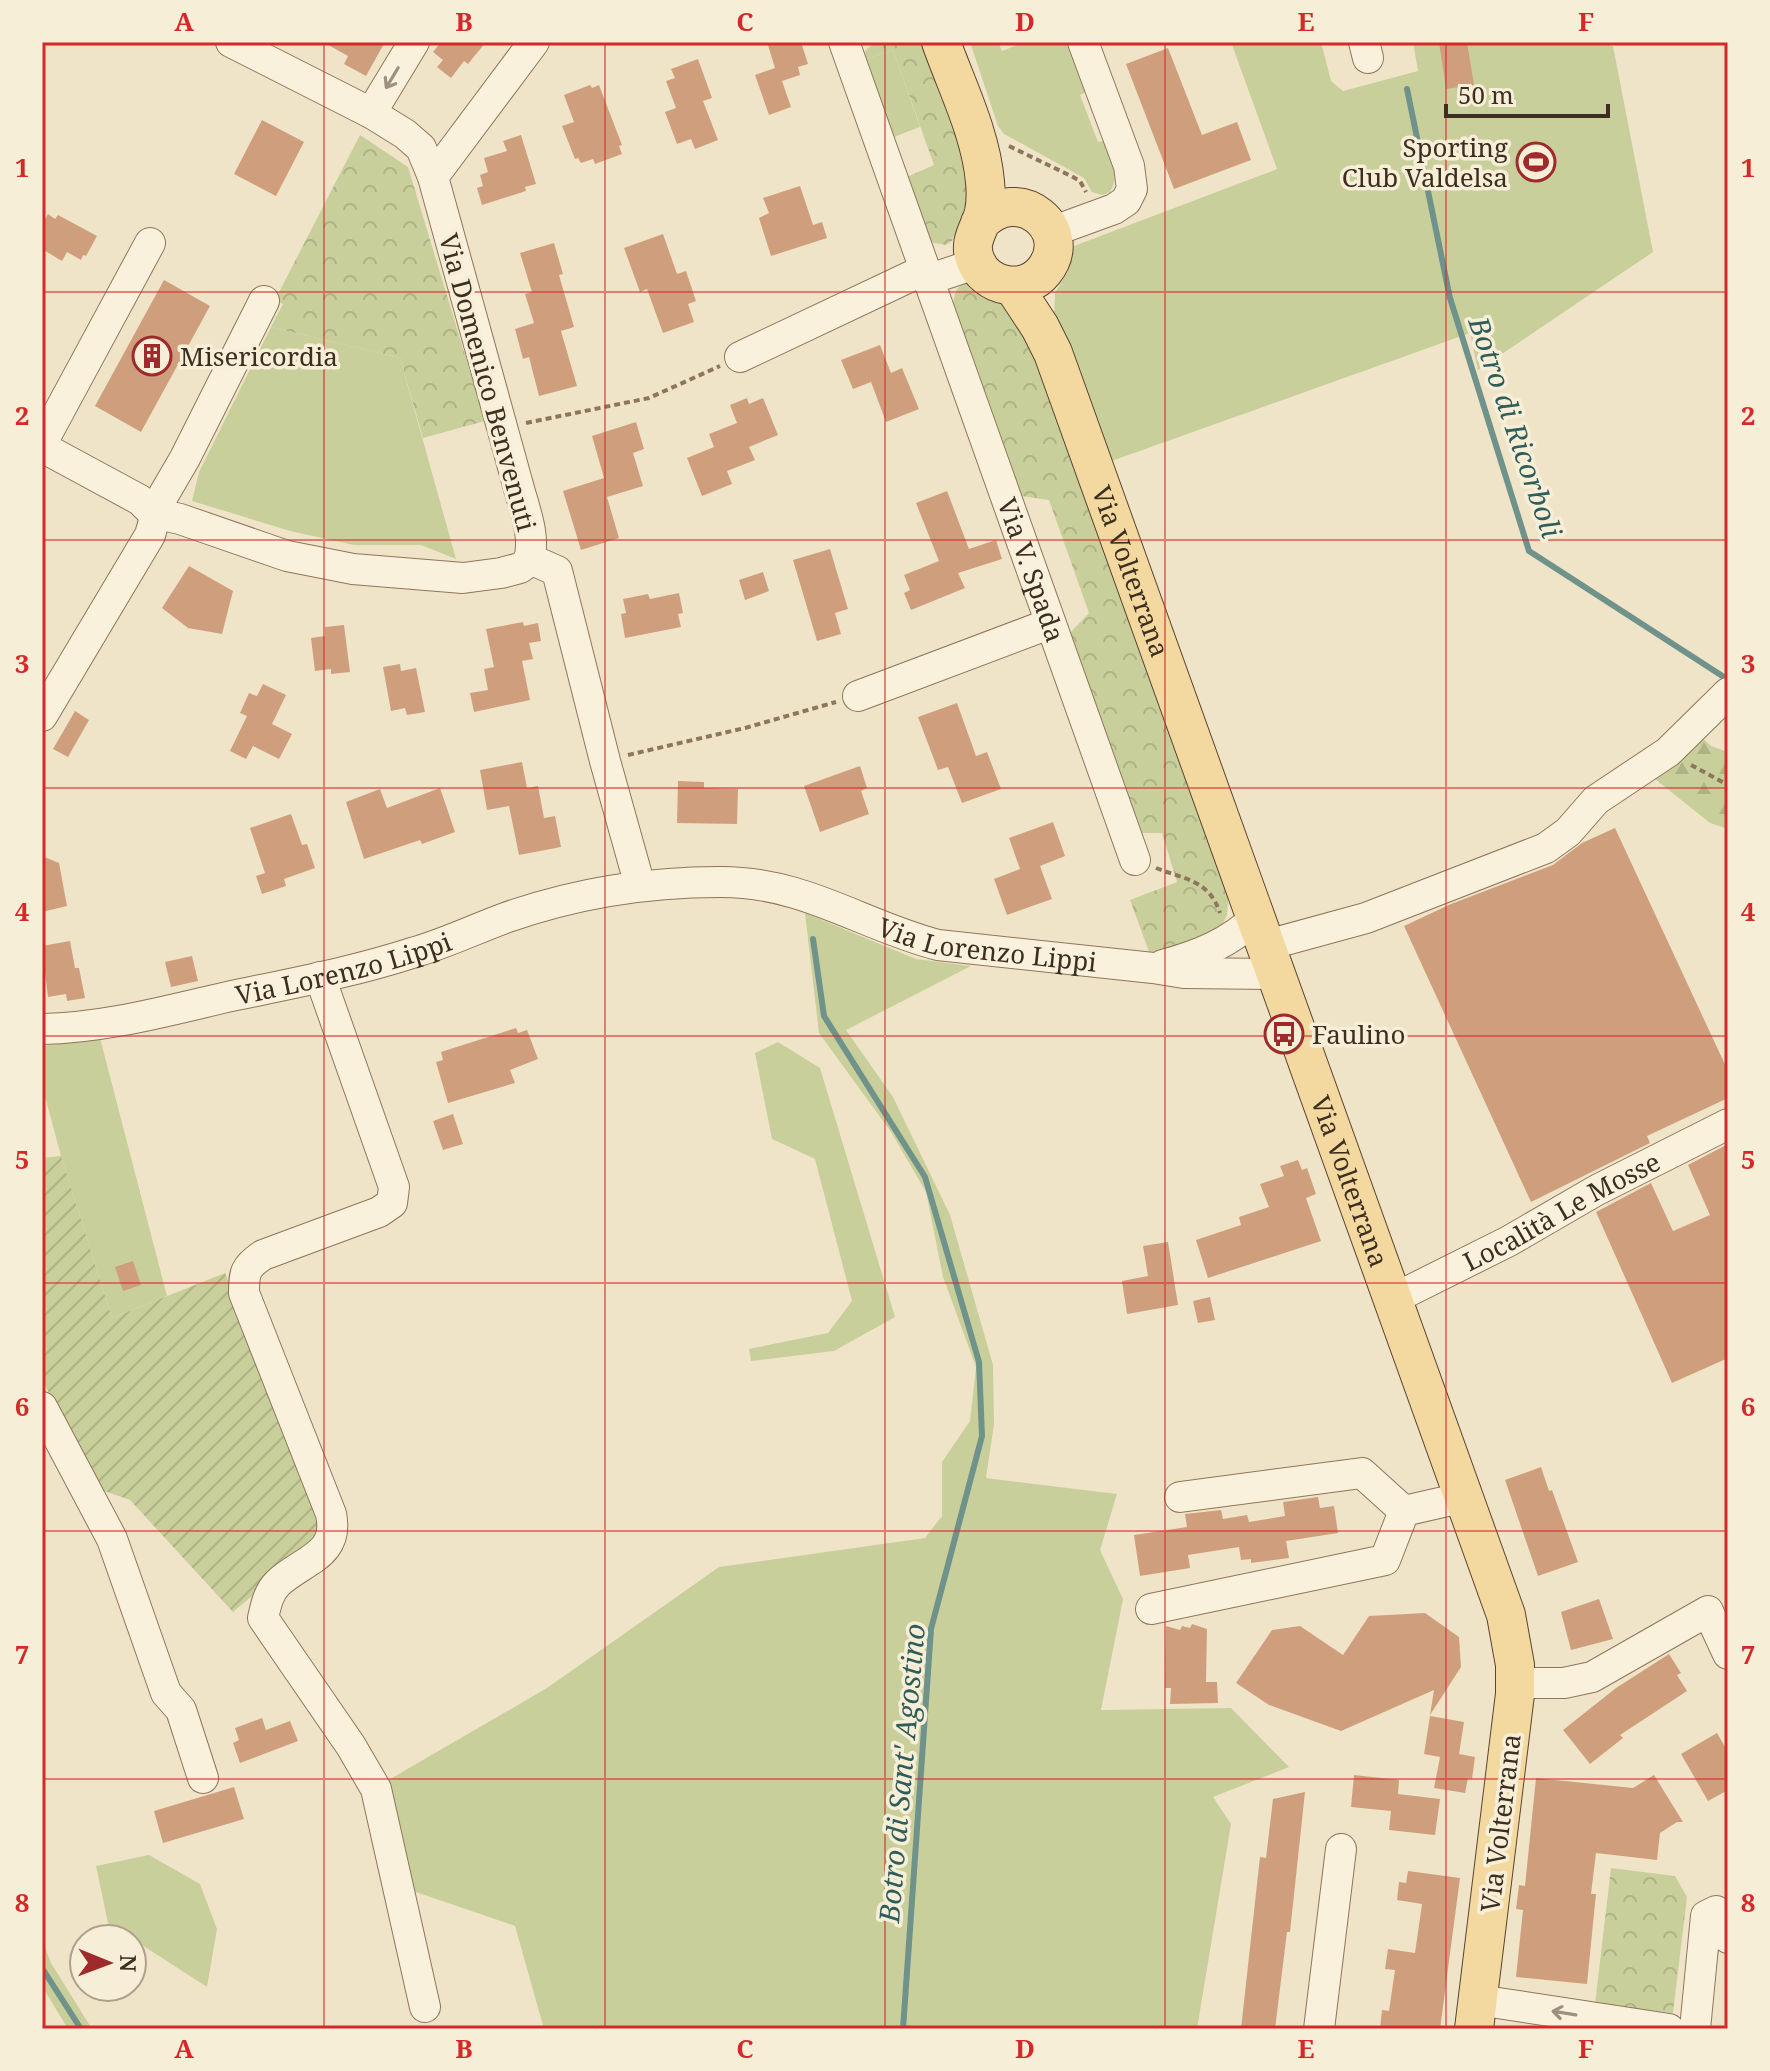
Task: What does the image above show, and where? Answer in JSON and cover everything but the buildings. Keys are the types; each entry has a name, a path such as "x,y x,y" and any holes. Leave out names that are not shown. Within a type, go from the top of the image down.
{"main road":[{"name":"Via Volterrana","path":"941,42 993,148 989,279 1028,279 1040,327 1053,353 1255,940 1393,1299 1506,1615 1515,1683 1476,2014"},
{"path":"989,229 1036,213 1051,232 1052,253 1028,279"}],"street":[{"name":"Via Domenico Benvenuti","path":"153,513 180,519 287,556 353,569 479,577 520,568 530,559 529,530 503,427 433,177 418,143 371,113 231,42"},
{"path":"371,113 414,42"},
{"path":"433,177 534,42"},
{"name":"Via V. Spada","path":"844,42 1135,860"},
{"path":"1051,232 1114,209 1126,201 1132,189 1129,166 1083,42"},
{"path":"740,357 926,275 966,267 989,229"},
{"path":"150,243 42,445 140,500 153,513"},
{"path":"42,716 150,535 153,513 185,458 264,301"},
{"path":"530,559 557,571 640,886"},
{"path":"858,696 1049,624"},
{"path":"1255,940 1366,918 1546,848 1568,832 1596,800 1668,752 1728,693"},
{"name":"Via Lorenzo Lippi","path":"42,1029 107,1024 320,977 413,953 558,901 640,886 721,881 763,885 804,894 909,938 938,945 1184,973 1255,940"},
{"name":"Via Lorenzo Lippi","path":"1153,968 1226,942 1255,940"},
{"path":"320,977 394,1187 392,1203 379,1212 263,1255 244,1273 244,1293 335,1530 328,1546 277,1584 267,1598 263,1618 351,1746 376,1789 425,2007"},
{"name":"Località Le Mosse","path":"1393,1299 1728,1124"},
{"path":"42,1407 112,1539 166,1693 181,1710 203,1778"},
{"path":"1180,1497 1362,1473 1404,1511"},
{"path":"1404,1511 1465,1497"},
{"path":"1151,1609 1385,1560 1404,1511"},
{"path":"1515,1683 1564,1683 1592,1677 1718,1602 1728,1654"},
{"path":"1319,2029 1341,1849"},
{"path":"1695,2029 1706,1916 1716,1911 1728,1938"},
{"path":"1476,2014 1669,2029"}],"path":[{"path":"993,148 1073,177 1088,197"},
{"path":"503,427 649,398 740,357"},
{"path":"605,761 745,728 858,696"},
{"path":"1668,752 1728,785"},
{"path":"1135,860 1206,888 1255,940"}],"green space":[{"path":"875,42 925,42 974,175 967,204 952,241 946,245 930,242 907,177 934,165 893,50 866,59 865,51"},
{"path":"970,42 998,42 1002,51 1025,42 1072,42 1090,90 1080,95 1098,142 1104,141 1114,166 1115,179 1110,192 1102,195 1092,192 1084,178 1004,134 998,126"},
{"path":"1231,42 1321,42 1331,81 1343,91 1418,71 1413,42 1601,42 1613,46 1653,252 1478,370 1470,333 1106,463 1054,318 1055,293 1068,271 1074,246 1277,169"},
{"path":"893,50 920,127 894,137 866,59"},
{"path":"360,135 408,167 485,421 423,438 400,358 271,327 283,304 275,300"},
{"path":"971,282 1011,304 1030,339 1229,888 1227,915 1220,929 1151,957 1130,900 1177,882 1162,833 1139,833 1068,635 1089,613 1049,500 1021,496 953,308 956,290"},
{"path":"271,327 400,358 456,559 421,545 354,545 290,531 192,501 199,472"},
{"path":"1696,732 1711,746 1728,752 1728,829 1710,823 1650,775"},
{"path":"805,913 916,959 971,966 846,1030 893,1097 950,1215 993,1365 994,1424 986,1478 1117,1494 1100,1550 1123,1599 1101,1710 1231,1708 1289,1767 1213,1797 1231,1824 1197,2029 544,2029 515,1926 413,1891 385,1782 547,1688 719,1567 925,1538 942,1516 942,1462 970,1421 976,1367 943,1277 926,1192 891,1132 819,1033"},
{"path":"100,1038 167,1296 112,1318 42,1085 42,1046"},
{"path":"778,1042 820,1068 895,1317 834,1351 751,1361 749,1349 828,1333 852,1301 815,1159 772,1139 755,1053"},
{"path":"61,1156 112,1318 225,1273 323,1521 318,1541 233,1612 130,1500 96,1488 42,1379 42,1158"},
{"path":"149,1855 200,1884 217,1929 207,1987 148,1949 148,1923 108,1923 96,1866"},
{"path":"1611,1868 1675,1876 1687,1897 1673,2013 1595,2004"},
{"path":"42,1939 51,1963 68,1990 68,2003 76,2003 92,2029 68,2029 42,1986"}],"waterway":[{"name":"Botro di Ricorboli","path":"1407,89 1450,298 1529,551 1727,679"},
{"name":"Botro di Sant' Agostino","path":"813,939 824,1016 925,1177 979,1362 982,1436 931,1629 903,2029"},
{"path":"42,1968 81,2029"}],"place":[{"name":"Sporting Club Valdelsa","path":"1536,162"},
{"name":"Misericordia","path":"152,356"},
{"name":"Faulino","path":"1284,1034"}]}
